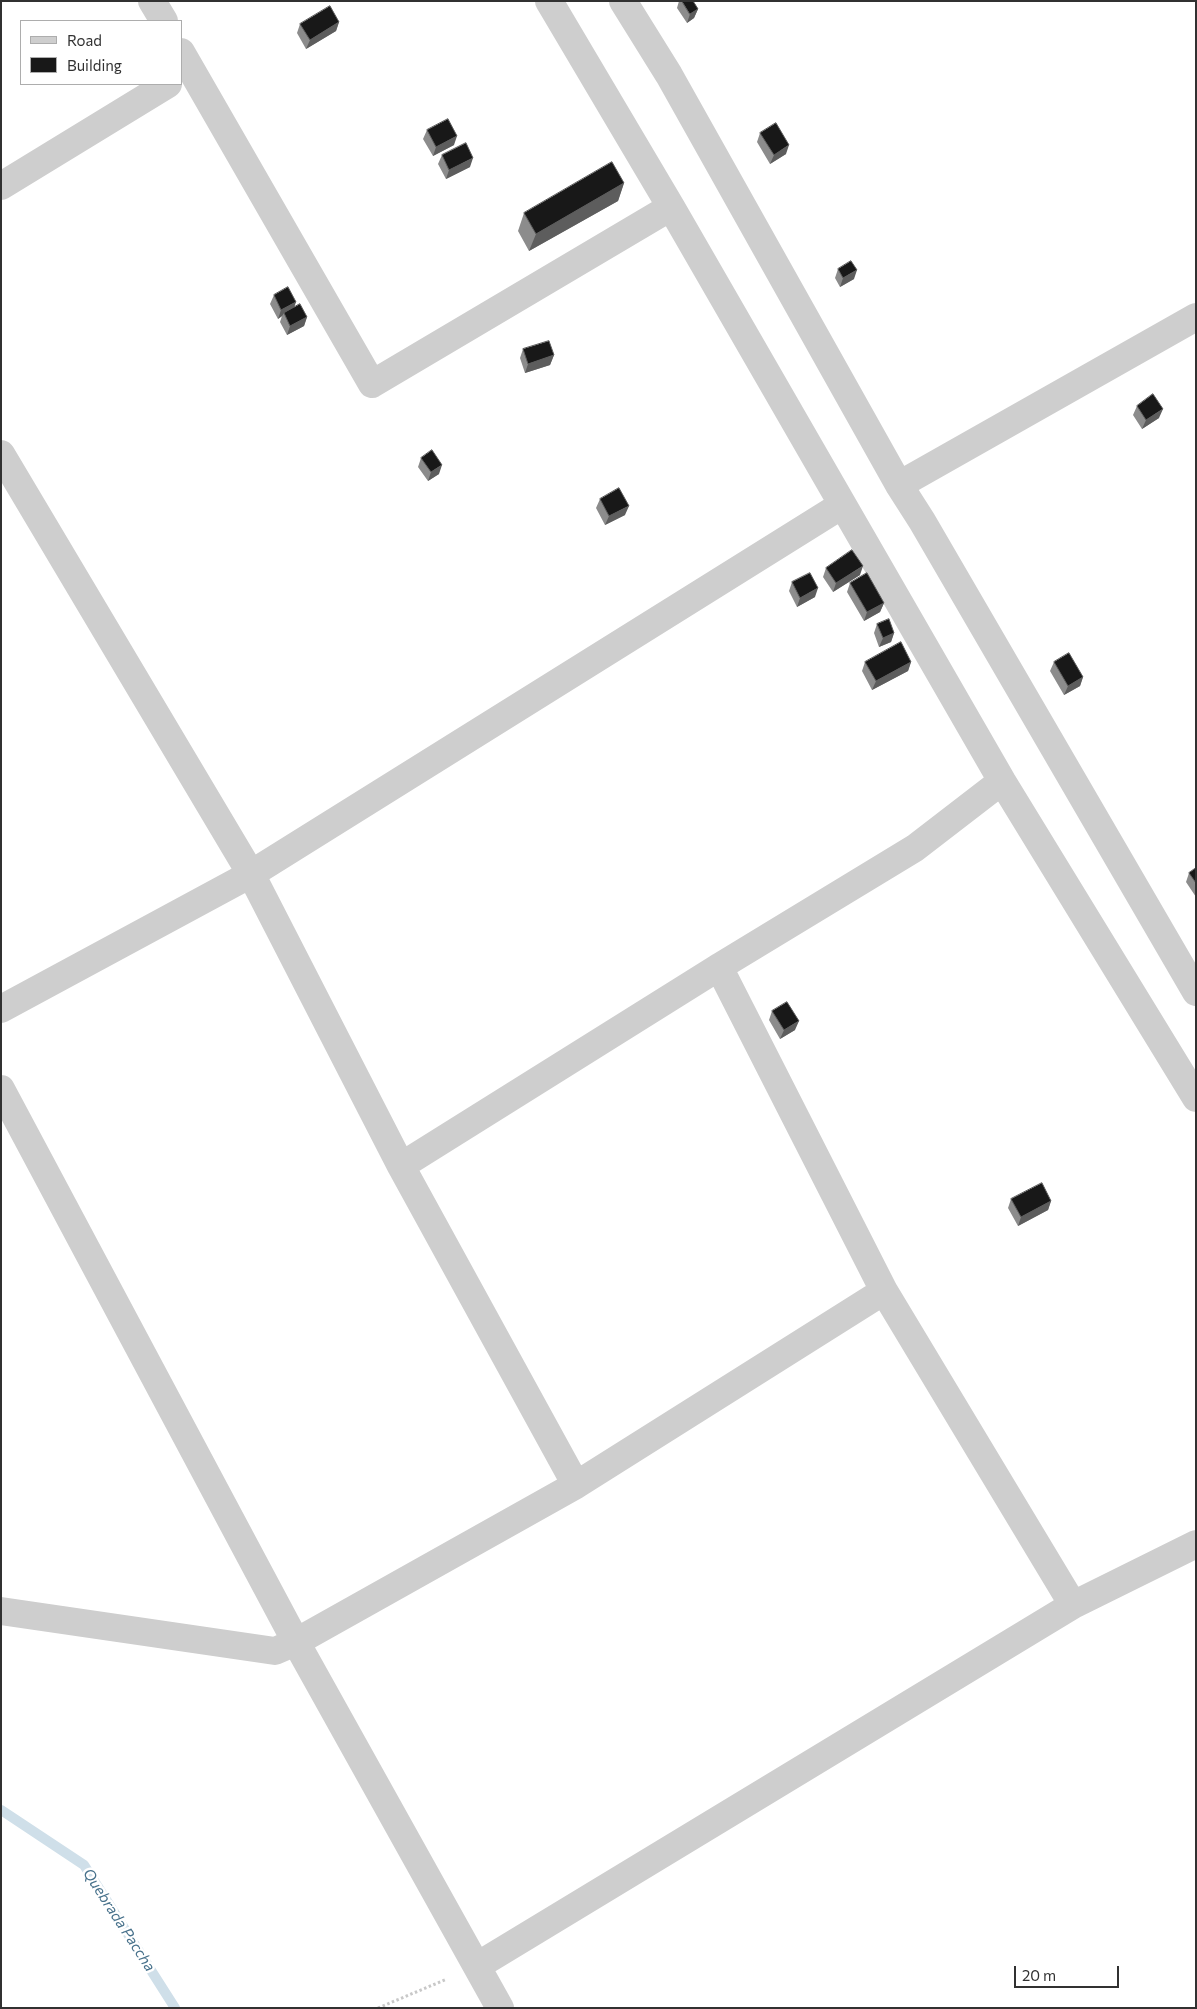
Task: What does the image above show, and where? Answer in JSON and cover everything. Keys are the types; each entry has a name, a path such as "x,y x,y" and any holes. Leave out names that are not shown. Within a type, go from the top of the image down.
{"street":[{"path":"152,1 163,20"},
{"path":"549,1 671,207 1002,781 1196,1098"},
{"path":"623,1 669,75 899,485 1196,992"},
{"path":"185,66 372,384 671,207"},
{"path":"1,186 166,85"},
{"path":"899,485 1196,317"},
{"path":"1,454 251,874 401,1166 576,1484"},
{"path":"1,1009 251,874 842,505"},
{"path":"401,1166 719,967 915,848 1002,781"},
{"path":"719,967 884,1291 1073,1605"},
{"path":"1,1089 296,1642 500,2008"},
{"path":"1,1611 275,1651 296,1642 576,1484 884,1291"},
{"path":"477,1966 1073,1605 1196,1544"}],"path":[{"path":"378,2008 477,1966"}],"building":[{"path":"682,1 693,1 698,9 690,14"},
{"path":"330,6 339,22 310,40 300,24"},
{"path":"448,119 457,136 436,147 427,130"},
{"path":"776,123 789,145 774,155 760,133"},
{"path":"466,143 473,158 449,170 442,155"},
{"path":"612,162 624,183 536,234 524,213"},
{"path":"851,261 857,270 843,278 838,269"},
{"path":"288,287 296,302 281,310 274,295"},
{"path":"300,304 307,317 290,326 284,313"},
{"path":"549,341 554,355 528,364 523,349"},
{"path":"1153,394 1163,409 1146,420 1137,406"},
{"path":"432,450 442,465 431,472 421,458"},
{"path":"619,488 629,506 609,516 600,499"},
{"path":"852,550 863,566 836,583 826,568"},
{"path":"810,573 818,588 800,598 792,582"},
{"path":"867,573 884,603 867,612 850,583"},
{"path":"889,619 894,633 883,638 877,624"},
{"path":"901,642 911,662 876,681 865,662"},
{"path":"1069,653 1083,677 1068,686 1054,662"},
{"path":"1196,868 1196,883 1189,873"},
{"path":"787,1002 799,1021 784,1030 772,1011"},
{"path":"1042,1183 1051,1201 1021,1217 1011,1199"}],"waterway":[{"name":"Quebrada Paccha","path":"1,1810 84,1865 175,2008"}]}
